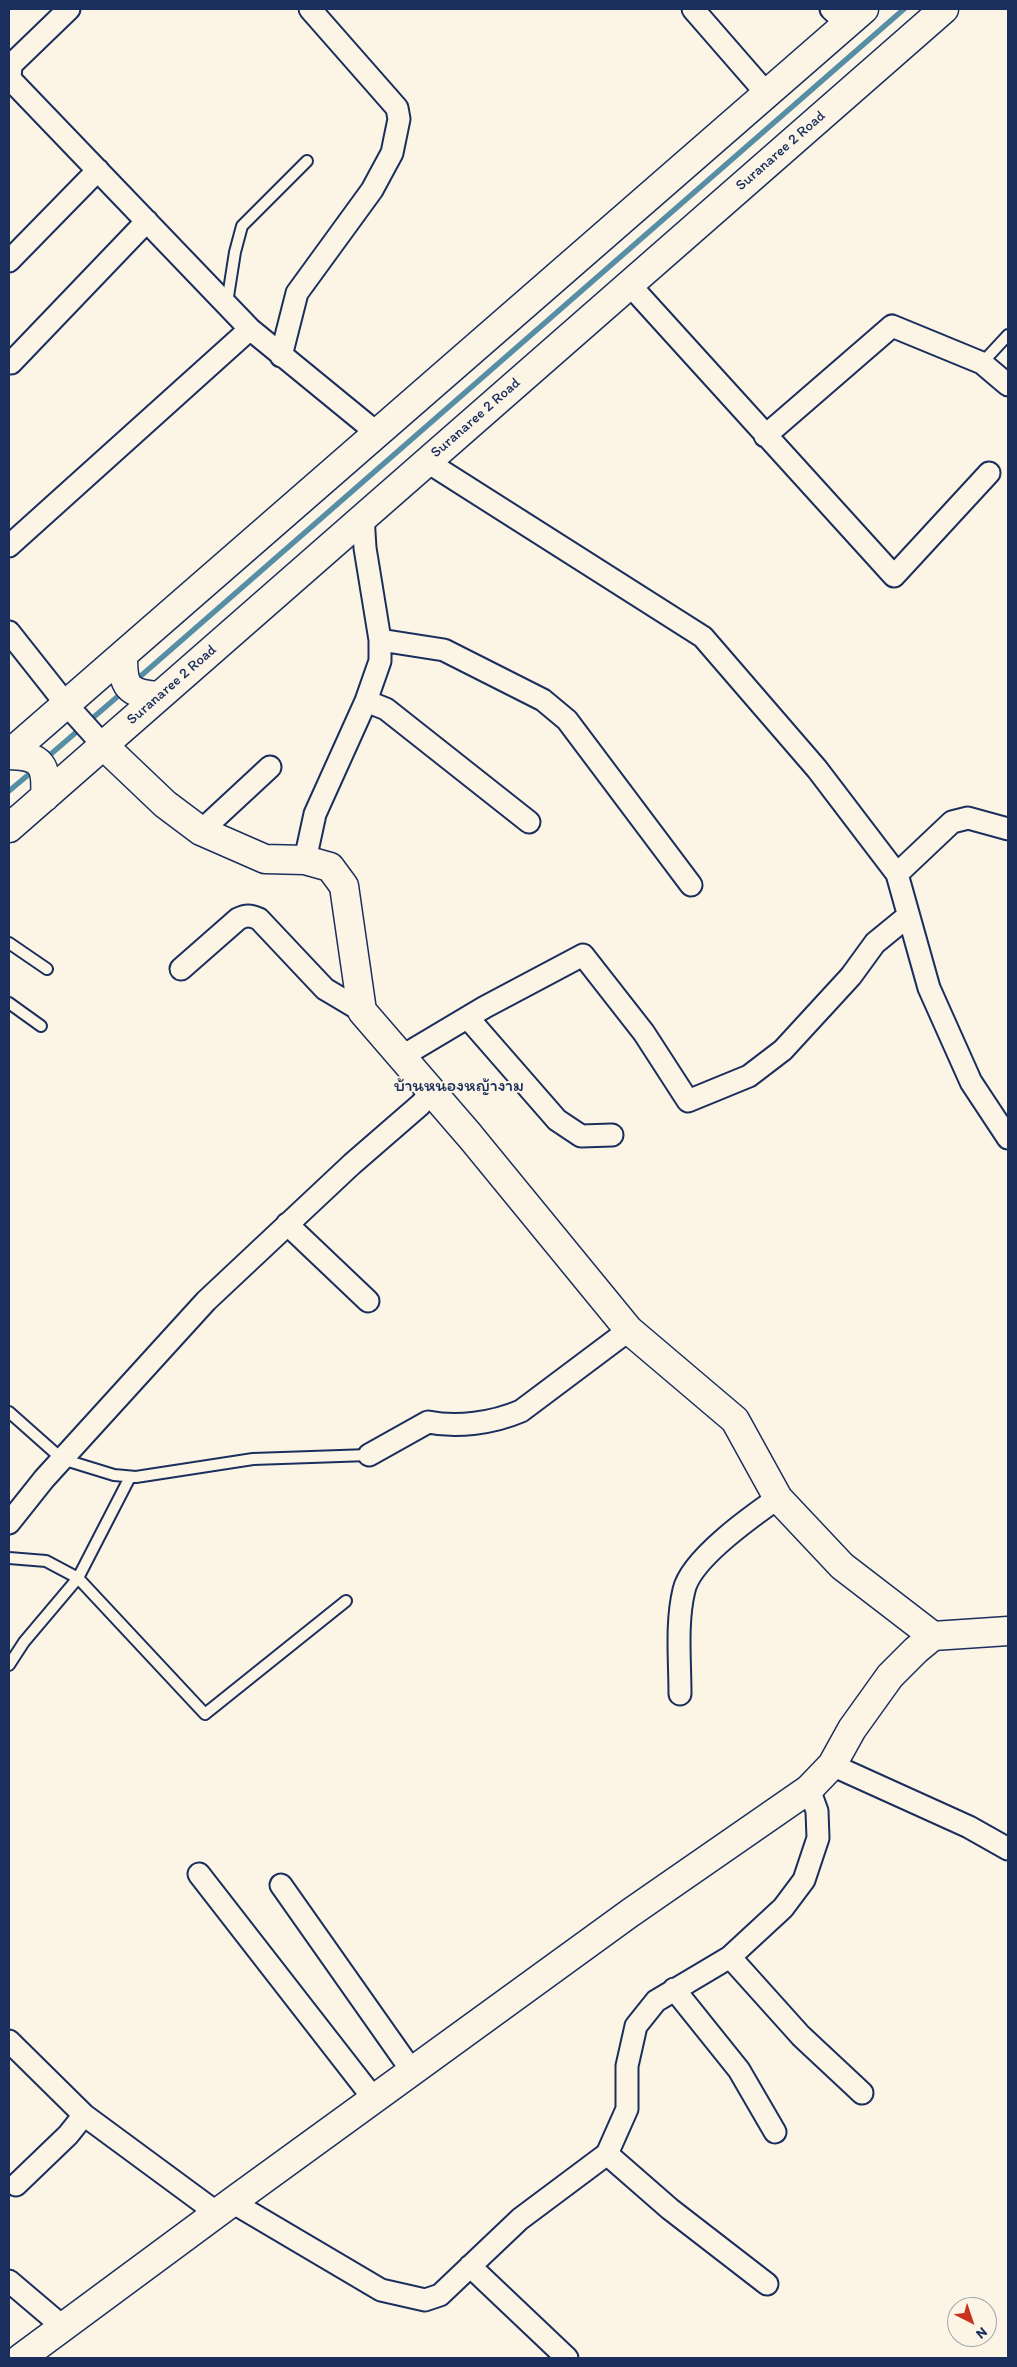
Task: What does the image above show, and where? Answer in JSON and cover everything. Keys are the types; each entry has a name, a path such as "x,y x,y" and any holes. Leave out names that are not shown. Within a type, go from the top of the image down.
{"street":[{"path":"68,9 11,64 10,79 250,329 377,433"},
{"path":"281,356 296,293 372,190 392,152 400,119 397,108 310,9"},
{"path":"693,9 767,94"},
{"name":"Suranaree 2 Road","path":"9,828 45,787 363,516 944,9"},
{"path":"14,755 123,664 377,433 767,94 847,14"},
{"path":"9,261 98,170"},
{"path":"11,363 147,221"},
{"path":"629,284 894,576 989,473"},
{"path":"766,436 892,326 982,363 1008,385"},
{"path":"9,546 250,329"},
{"path":"426,461 703,637 817,769 897,874 928,988 971,1082 1008,1138"},
{"path":"305,860 315,814 366,701 380,661 380,640 365,548 363,516"},
{"path":"9,632 71,709 99,740 165,804 201,831 265,859 305,860 330,867 344,886 362,1010"},
{"path":"380,640 444,650 542,700 566,720 691,885"},
{"path":"123,664 128,686 150,696"},
{"path":"366,701 386,709 529,822"},
{"path":"14,755 37,761 45,787"},
{"path":"201,831 270,768"},
{"path":"897,874 952,822 968,818 1008,829"},
{"path":"181,969 238,919 246,915 252,916 259,919 325,989 362,1010 629,1330 735,1420 778,1498 842,1566 934,1636"},
{"path":"401,1057 583,955 644,1033 688,1101 749,1076 783,1050 851,976 875,943 908,916"},
{"path":"468,1018 557,1120 581,1136 612,1135"},
{"path":"9,1523 62,1459 206,1301 287,1224 420,1106 432,1092"},
{"path":"287,1224 368,1301"},
{"path":"368,1455 428,1422 446,1426 492,1420 521,1411 629,1330"},
{"path":"680,1694 682,1607 684,1590 688,1579 711,1552 734,1531 778,1498"},
{"path":"21,2358 224,2207 630,1913 809,1789 832,1765 852,1729 890,1676 916,1650 934,1636 1008,1632"},
{"path":"832,1765 969,1827 1008,1849"},
{"path":"9,2041 84,2115 224,2207 381,2290 425,2300 440,2295 520,2218 608,2154 627,2109 627,2066 636,2026 656,2001 730,1957 796,1894 810,1869 818,1838 818,1826 817,1811 809,1789"},
{"path":"199,1874 374,2099"},
{"path":"281,1885 412,2071"},
{"path":"730,1957 801,2036 862,2093"},
{"path":"674,1989 739,2070 775,2132"},
{"path":"16,2186 68,2135 84,2115"},
{"path":"608,2154 670,2209 767,2284"},
{"path":"470,2266 567,2358"},
{"path":"9,2281 62,2326"}],"lane":[{"path":"227,304 234,252 242,226 307,161"},
{"path":"982,363 1008,335"},
{"path":"9,944 47,969"},
{"path":"9,1003 41,1026"},
{"path":"9,1412 62,1459 114,1475 130,1477 253,1458 368,1455"},
{"path":"9,1665 24,1642 78,1578 130,1477"},
{"path":"9,1558 46,1561 78,1578 205,1714 346,1601"}],"waterway":[{"path":"135,681 904,9"},
{"path":"44,760 124,691"},
{"path":"9,791 34,770"}],"district":[{"name":"บ้านหนองหญ้างาม","path":"459,1086"}]}
